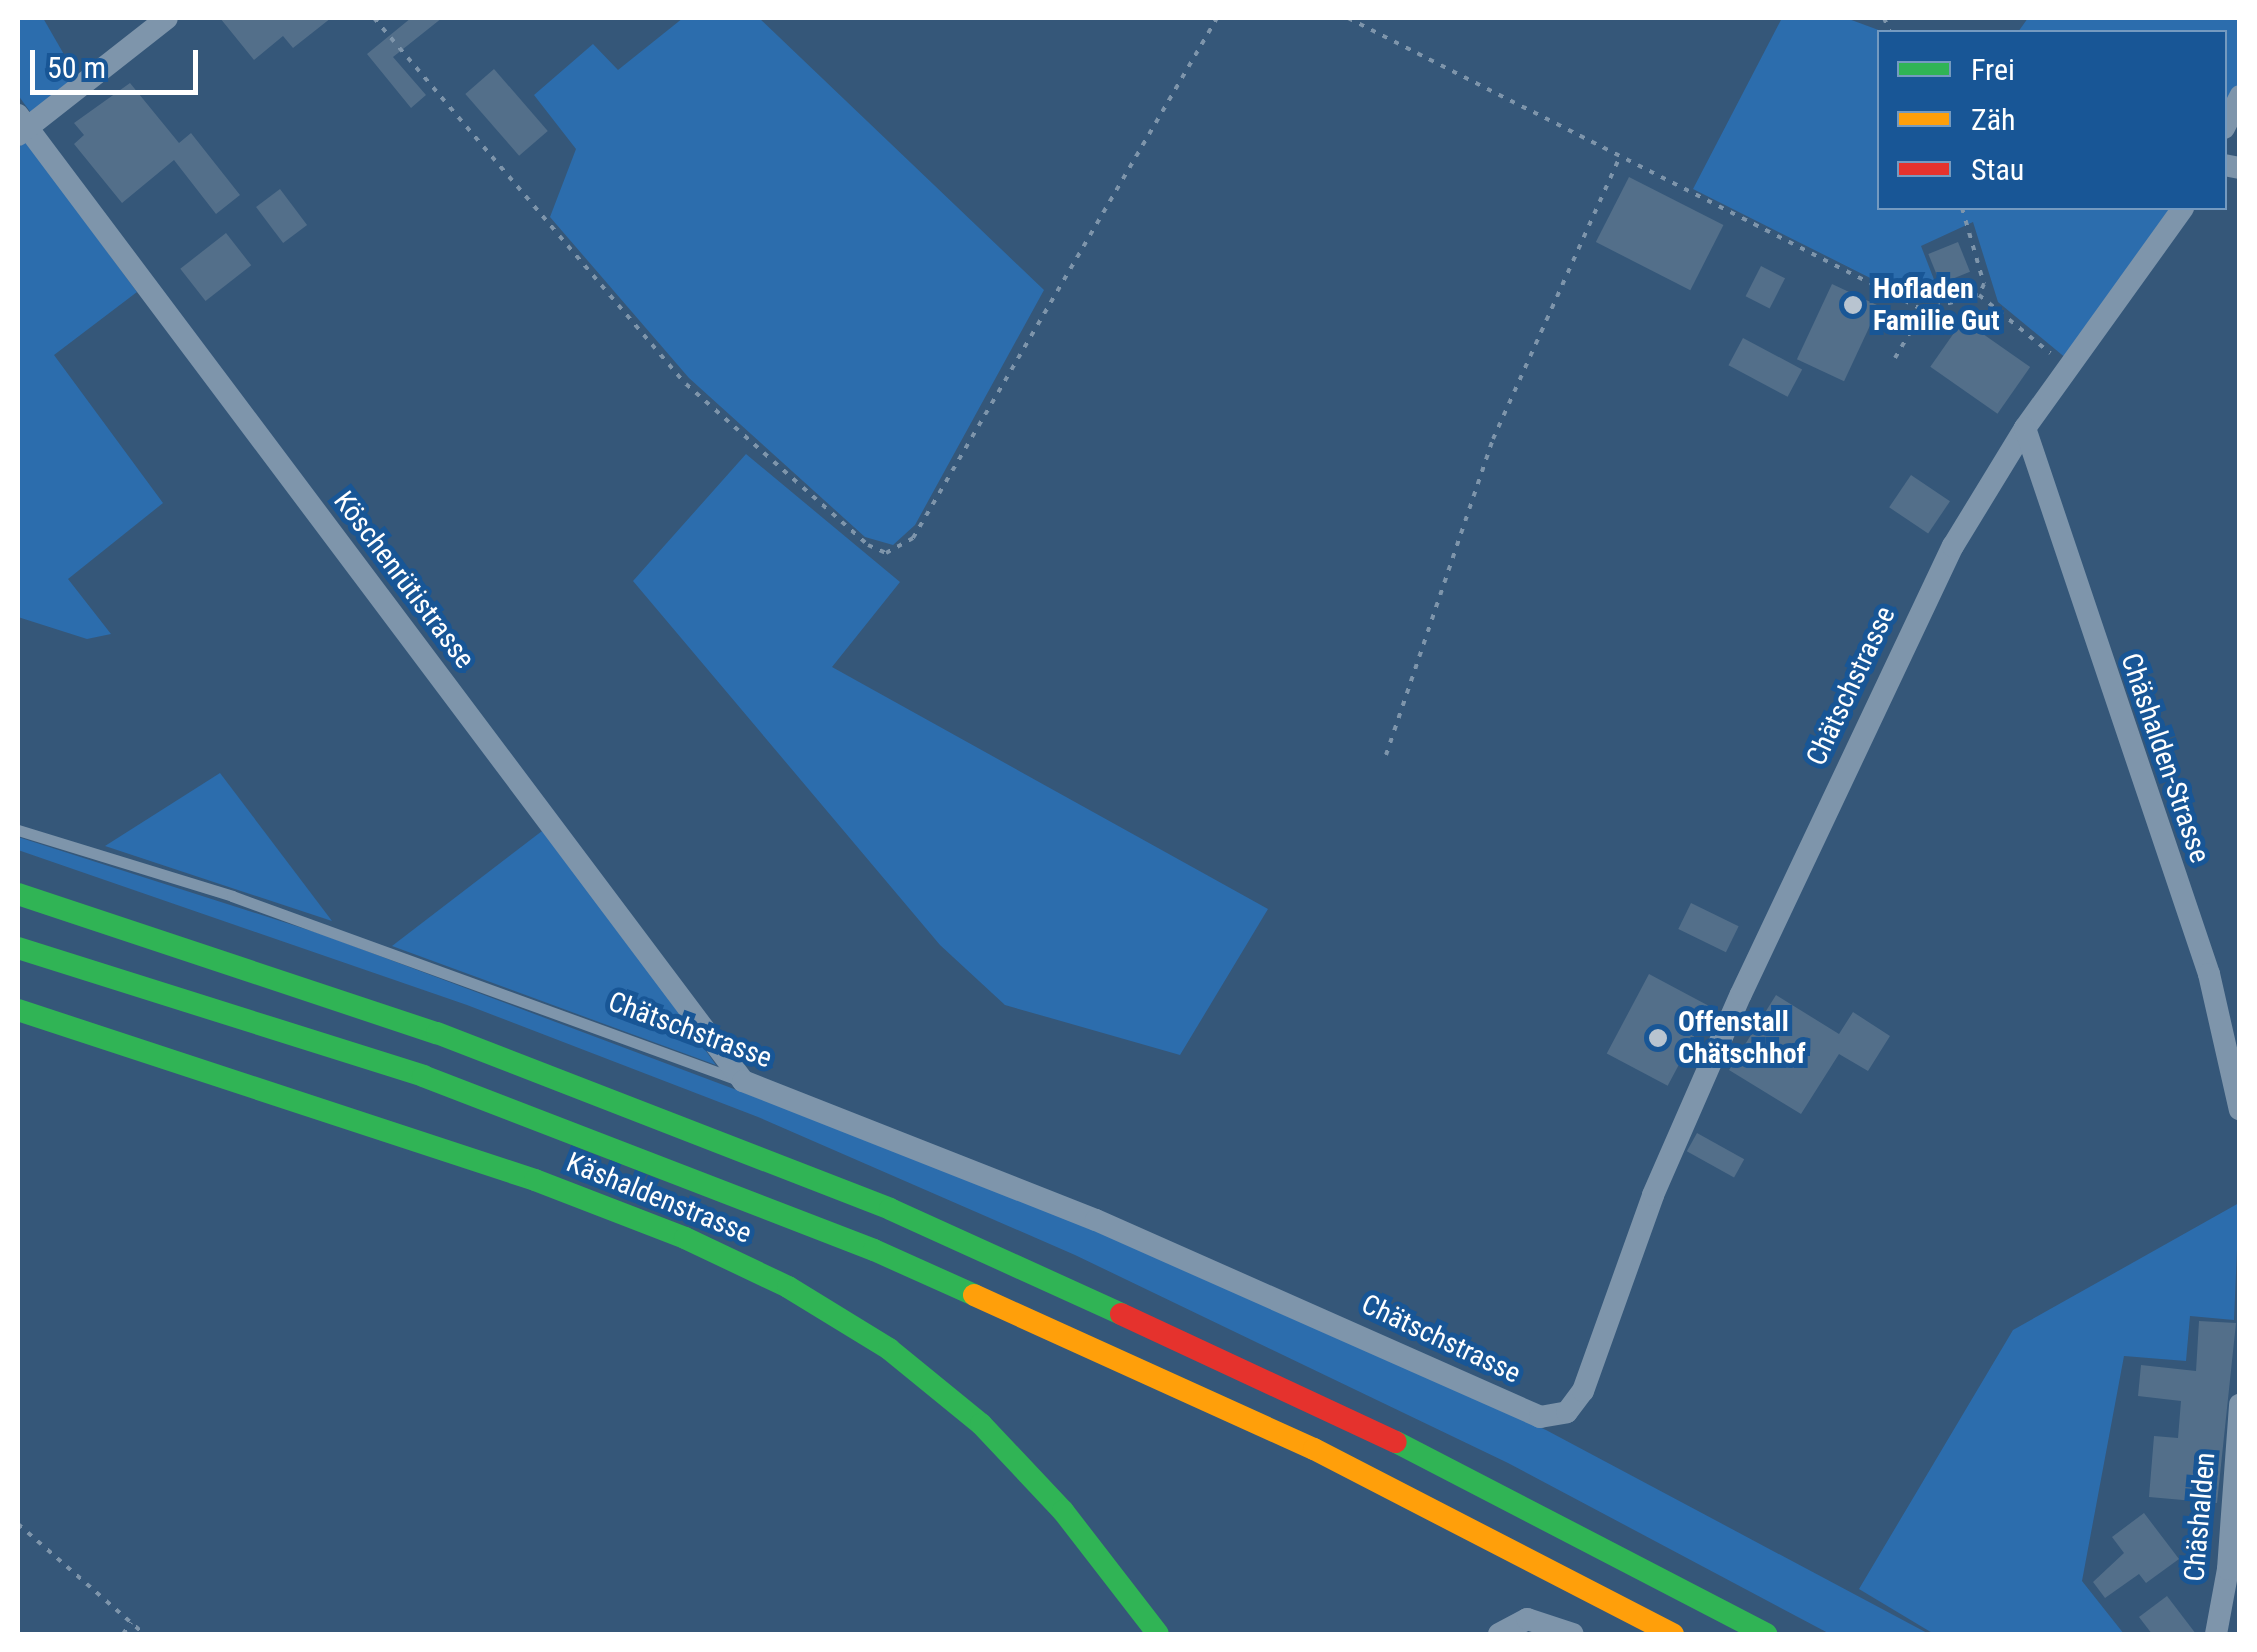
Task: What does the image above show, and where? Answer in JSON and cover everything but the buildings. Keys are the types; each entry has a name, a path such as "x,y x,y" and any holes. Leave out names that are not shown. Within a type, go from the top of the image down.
{"main road":[{"path":"18,894 438,1033 906,1216 1351,1418 1766,1634"},
{"path":"18,948 423,1076 858,1244 1298,1442 1673,1634"},
{"name":"Käshaldenstrasse","path":"18,1010 535,1180 673,1232 788,1287 888,1348 981,1424 1063,1511 1158,1634"}],"street":[{"path":"21,126 167,18"},
{"path":"2227,122 2240,96"},
{"name":"Köschenrütistrasse","path":"21,126 743,1081"},
{"name":"Chätschstrasse","path":"743,1081 1132,1235 1540,1416 1567,1412 1582,1391 1677,1140 1903,644 1953,546 2025,428 2182,210"},
{"name":"Chäshalden-Strasse","path":"2025,428 2208,974 2240,1110"},
{"name":"Chäshalden","path":"2216,1634 2228,1570 2240,1404"},
{"path":"1499,1634 1527,1619 1573,1634"}],"lane":[{"name":"Chätschstrasse","path":"18,830 232,896 743,1081"}],"path":[{"path":"374,18 686,384 823,508 886,553 913,538 1216,18"},
{"path":"1348,18 1922,310 1979,295"},
{"path":"1386,755 1493,438 1595,200 1620,157"},
{"path":"1963,210 1984,284 1979,295"},
{"path":"1979,295 2069,368"},
{"path":"1895,358 1922,310"},
{"path":"18,1524 144,1634"},
{"path":"123,1634 131,1624"}],"shaded area":[{"path":"18,18 43,18 77,77 31,113 18,95"},
{"path":"683,18 759,18 1044,290 915,525 893,545 865,537 689,378 550,217 576,149 534,95 593,44 618,70"},
{"path":"1782,18 1846,18 1879,30 1877,210 2175,210 2067,359 1998,302 1973,222 1921,246 1940,295 1920,303 1693,189"},
{"path":"2028,18 2239,18 2239,81 2227,108 2227,30 2019,30"},
{"path":"26,141 137,292 54,355 163,503 68,579 111,634 87,639 18,617 18,148"},
{"path":"746,454 900,582 832,667 1268,909 1180,1055 1005,1005 940,945 633,581"},
{"path":"220,773 332,921 105,846"},
{"path":"546,828 716,1065 392,946"},
{"path":"18,837 324,935 1038,1203 1546,1430 1929,1634 1830,1634 1508,1463 1075,1255 758,1117 467,1005 18,850"},
{"path":"2239,1203 2234,1320 2190,1316 2186,1361 2124,1356 2082,1581 2124,1634 1934,1634 1859,1589 2013,1330"}],"traffic: fast":[{"path":"18,894 437,1033 890,1209 1121,1314"},
{"path":"18,948 423,1076 874,1250 974,1295"},
{"path":"18,1010 535,1180 685,1238 788,1287 889,1349 981,1424 1063,1511 1158,1634"},
{"path":"1396,1442 1766,1634"}],"traffic: slow":[{"path":"974,1295 1314,1449 1673,1634"}],"traffic: jam":[{"path":"1121,1314 1396,1442"}],"place":[{"name":"Hofladen Familie Gut","path":"1853,305"},
{"name":"Offenstall Chätschhof","path":"1658,1038"}]}
